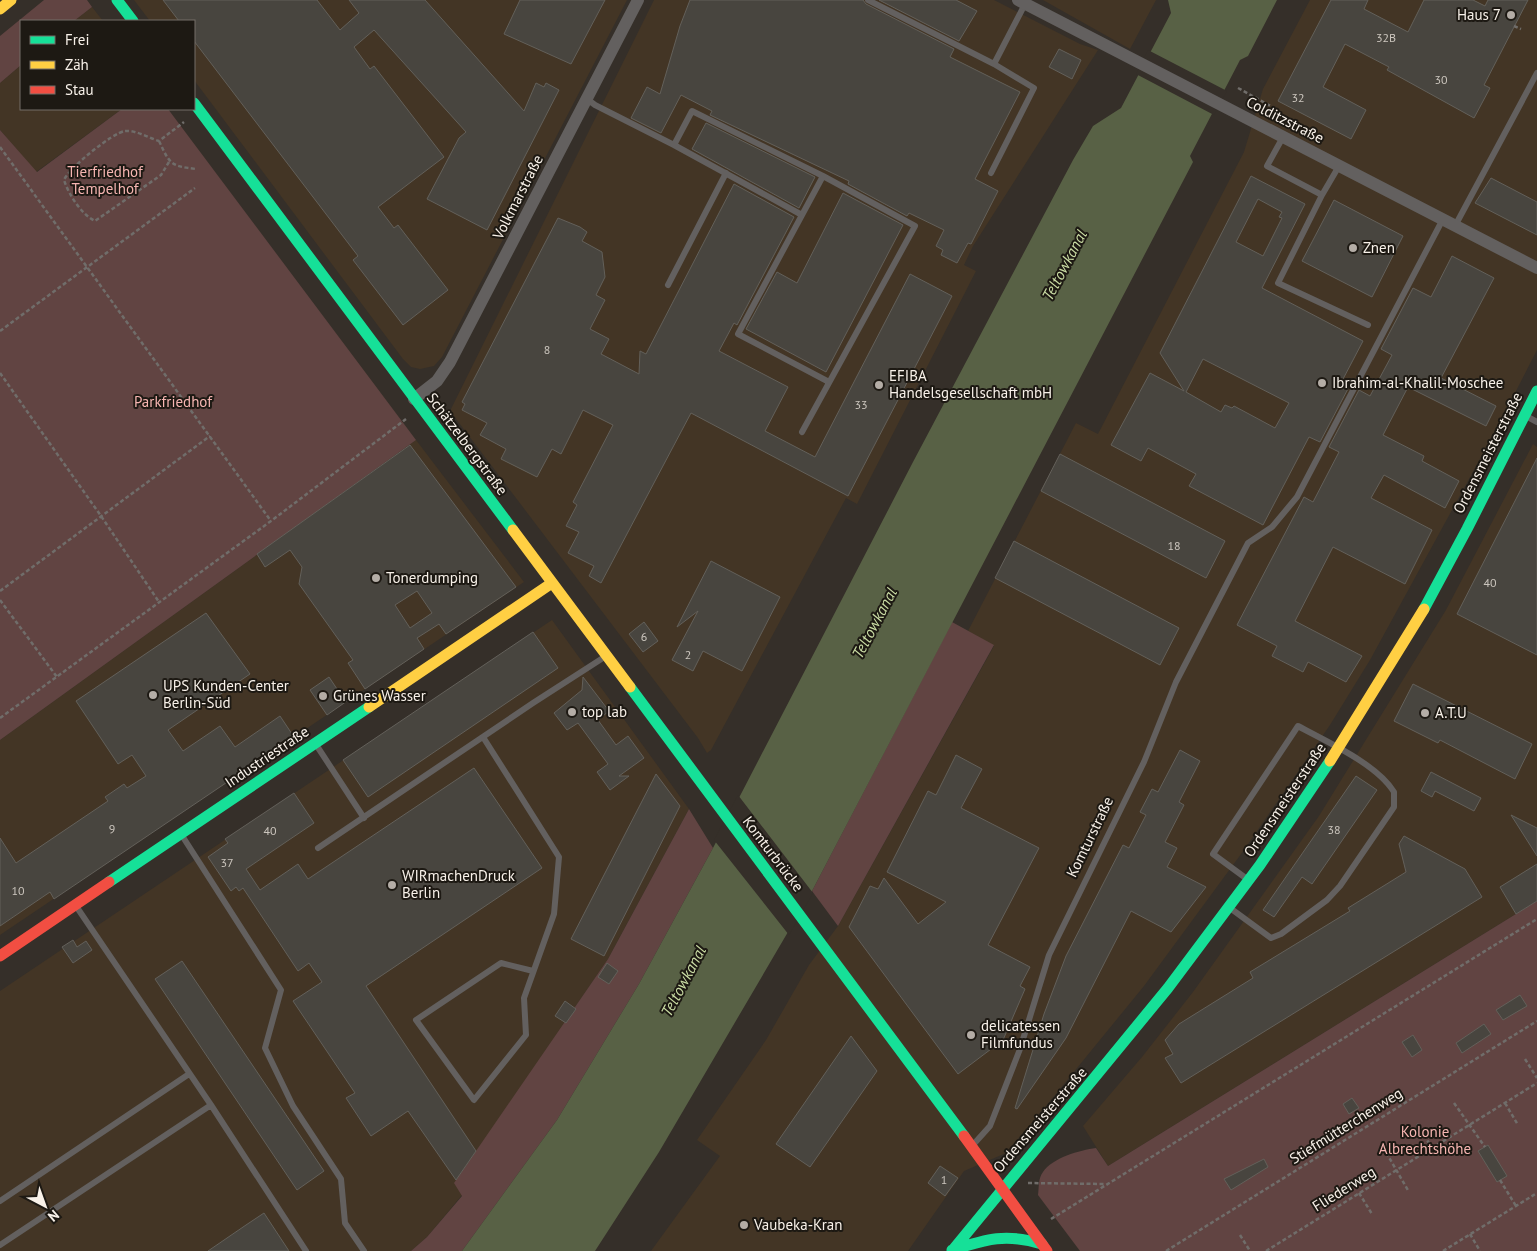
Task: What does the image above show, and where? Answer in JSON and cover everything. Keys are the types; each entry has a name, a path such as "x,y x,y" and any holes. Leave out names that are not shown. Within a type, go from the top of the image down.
{"street":[{"path":"0,9 11,0"},
{"path":"117,0 131,20"},
{"name":"Volkmarstraße","path":"414,399 437,381 450,362 638,0"},
{"name":"Colditzstraße","path":"1022,2 1537,268"},
{"name":"Schätzelbergstraße","path":"195,104 716,803"},
{"name":"Ordensmeisterstraße","path":"952,1250 1001,1188 1084,1093 1229,907 1338,748 1423,610 1537,392"},
{"name":"Industriestraße","path":"0,956 552,583"},
{"name":"Komturbrücke","path":"716,803 971,1146"},
{"path":"971,1146 1045,1248"},
{"path":"952,1250 996,1236 1021,1237 1045,1248"}],"lane":[{"path":"868,0 994,64 1034,88 991,173"},
{"path":"994,64 1022,2"},
{"path":"1455,226 1537,73"},
{"path":"587,99 599,108 674,144 802,214"},
{"path":"674,144 692,112 823,176 914,226 802,432"},
{"path":"1282,137 1267,166 1322,195"},
{"path":"1339,166 1322,195 1278,283 1368,325"},
{"path":"668,285 726,173"},
{"path":"823,176 738,334 829,382"},
{"name":"Komturstraße","path":"971,1146 990,1126 1020,1048 1049,955 1144,762 1176,682 1248,543 1272,527 1296,497 1442,219"},
{"path":"1525,416 1537,422"},
{"path":"318,848 606,656"},
{"path":"1229,907 1272,938 1281,934 1327,900 1394,807 1394,792 1384,780 1338,748 1298,726 1213,854 1248,880"},
{"path":"483,737 558,857 554,914 534,971 524,998 526,1035 474,1100 416,1020 500,963 534,971"},
{"path":"315,743 364,818"},
{"path":"181,833 280,990 265,1048 293,1106 341,1179 345,1223 364,1251"},
{"path":"75,905 211,1105 306,1251"},
{"path":"0,1201 190,1074"},
{"path":"0,1245 211,1105"}],"path":[{"path":"1514,26 1521,29"},
{"path":"1238,88 1276,109 1272,116"},
{"path":"159,141 184,122"},
{"path":"169,162 161,175 95,221 89,218 68,191 64,180 66,175 114,136 125,131 138,133 159,141 169,162 175,167 196,170"},
{"path":"0,147 271,521"},
{"path":"0,331 195,188"},
{"path":"0,374 101,516 159,602"},
{"path":"0,718 271,521 406,419"},
{"path":"0,591 210,436"},
{"path":"0,600 57,677"},
{"path":"1051,1219 1537,919"},
{"name":"Stiefmütterchenweg","path":"1166,1251 1537,1021"},
{"path":"1525,1059 1537,1078"},
{"name":"Fliederweg","path":"1266,1251 1537,1084"},
{"path":"1454,1103 1485,1147"},
{"path":"1505,1103 1518,1125"},
{"path":"1417,1124 1432,1148"},
{"path":"1383,1147 1409,1192"},
{"path":"1500,1180 1516,1206"},
{"path":"1032,1182 1107,1184"},
{"path":"1359,1193 1372,1214"},
{"path":"1446,1250 1537,1193"},
{"path":"1470,1234 1480,1251"},
{"path":"1240,1235 1250,1251"}],"shaded area":[{"path":"134,0 627,0 442,357 434,366 420,369 411,367 403,359 195,81 195,20 149,20"},
{"path":"654,0 994,0 1080,44 1098,50 973,246 964,265 976,271 857,504 846,498 711,750 707,753 698,738 450,411"},
{"path":"1043,0 1156,0 1130,49"},
{"path":"1310,0 1537,0 1537,350 1499,424 1370,660 1330,725 1244,850 1144,986 1046,1106 1006,1153 964,1171 908,1251 651,1251 720,1156 697,1140 766,1040 809,965 838,926 994,646 968,631 1076,423 1098,434 1244,152 1263,89"},
{"path":"92,7 102,20 75,20"},
{"path":"20,66 20,110 121,110 36,172 0,130 0,83"},
{"path":"416,440 524,582 0,935 0,740"},
{"path":"1533,444 1537,447 1537,901 1108,1166 1083,1126 1142,1057 1193,992 1319,816 1446,610"},
{"path":"552,620 689,809 608,959 455,1183 462,1195 427,1237 411,1251 0,1251 0,991"}],"green space":[{"path":"44,0 87,0 92,7 75,20 20,20 20,66 0,83 0,36"},
{"name":"Parkfriedhof","path":"121,110 169,110 416,440 0,740 0,130 37,172"},
{"path":"952,622 994,645 838,926 812,891"},
{"path":"689,809 713,848 639,984 557,1120 462,1251 411,1251 427,1237 462,1196 454,1183 608,959"},
{"name":"Kolonie Albrechtshöhe","path":"1537,901 1537,1251 1080,1251 1038,1195 1041,1174 1053,1163 1075,1153 1096,1148 1108,1166"}],"water":[{"name":"Teltowkanal","path":"1168,0 1277,0 1248,56 1240,60 1190,156 1193,162 812,891 659,1152 595,1251 462,1251 557,1120 639,984 713,848 913,462 1073,160 1093,126 1121,108 1171,13"}],"pier":[{"path":"1148,50 1227,91 1214,115 1136,74"},
{"path":"738,795 813,893 789,935 714,840"}],"building":[{"path":"163,0 317,0 340,30 359,13 349,0 425,0 524,111 536,83 544,87 546,83 559,90 487,230 427,199 459,138 466,132 374,30 354,47 370,69 374,66 444,157 378,207 394,228 398,225 448,290 403,325 353,260 358,256 195,42 195,20 178,20"},
{"path":"520,0 605,0 571,64 504,34"},
{"path":"690,0 863,0 866,4 954,49 950,57 1020,92 975,179 998,191 971,244 968,243 957,263 941,255 943,250 936,246 944,230 909,213 907,216 848,184 849,181 710,115 712,111 681,95 661,133 631,118 647,87 660,94 680,26"},
{"path":"879,0 956,0 977,11 959,41"},
{"path":"1331,0 1368,0 1364,9 1408,32 1424,0 1473,0 1485,6 1488,0 1528,0 1484,85 1490,88 1474,118 1387,70 1389,67 1345,44 1323,87 1366,110 1351,139 1278,101"},
{"path":"1059,49 1081,60 1072,79 1049,67"},
{"path":"706,123 815,177 799,208 692,149"},
{"path":"1251,176 1305,204 1262,288 1363,341 1342,381 1350,385 1320,442 1309,437 1263,525 1189,486 1196,474 1148,448 1141,461 1111,445 1150,373 1184,391 1160,353","holes":["1258,199 1282,212 1279,217 1282,218 1263,256 1236,242","1203,359 1289,403 1275,428 1234,406 1232,408 1225,405 1221,412 1186,392"]},
{"path":"1491,178 1537,202 1537,235 1475,203"},
{"path":"734,184 794,217 737,325 734,323 719,351 788,387 765,431 815,457 910,274 952,296 848,496 691,413 601,583 589,576 594,566 568,553 579,532 566,526 577,505 573,502 613,425 583,410 561,454 552,449 537,477 501,459 506,449 480,435 487,423 462,410 465,404 462,402 558,218 587,232 582,241 602,252 605,277 596,295 605,300 590,329 609,339 601,354 639,374 640,351 646,354"},
{"path":"843,193 903,225 826,372 746,329 777,272 797,283"},
{"name":"Znen","path":"1334,200 1403,236 1372,297 1302,261"},
{"path":"1452,256 1494,278 1441,378 1496,406 1486,426 1408,387 1383,435 1424,456 1422,461 1459,481 1445,508 1384,475 1371,498 1432,530 1405,584 1333,547 1295,621 1362,656 1346,682 1308,662 1303,672 1272,656 1277,646 1237,625 1304,497 1313,502 1339,452 1329,447 1359,390 1370,396 1392,355 1381,349 1413,288 1431,297"},
{"name":"Tonerdumping","path":"410,445 516,587 446,634 439,624 417,638 424,649 365,689 348,663 353,660 299,584 302,567 290,550 265,567 257,554","holes":["417,591 432,613 410,628 395,605"]},
{"path":"1060,454 1225,541 1206,578 1041,491"},
{"path":"1537,458 1537,655 1457,614"},
{"path":"1014,541 1179,628 1160,665 995,578"},
{"path":"711,561 780,597 742,671 703,651 693,671 672,660 698,611 677,627"},
{"path":"206,613 250,674 168,730 183,751 220,726 235,747 280,716 294,737 54,899 50,892 0,926 0,838 16,863 108,801 105,797 124,784 127,788 146,776 132,755 118,764 76,701"},
{"path":"644,622 658,641 643,652 629,634"},
{"path":"533,632 558,668 368,797 343,760"},
{"path":"329,677 339,692 357,694 327,715 310,690"},
{"path":"583,677 609,711 598,720 616,745 628,736 644,758 619,776 629,776 610,790 597,772 608,764 578,723 567,730 554,713 582,690"},
{"path":"1413,684 1532,744 1515,779 1440,740 1438,743 1394,721"},
{"path":"1180,750 1200,761 1179,802 1184,805 1165,842 1177,848 1167,867 1206,887 1171,932 1131,911 1066,1038 1017,1109 1015,1108 1044,1014 1066,956 1123,845 1129,848 1146,815 1140,812 1152,789 1158,792"},
{"path":"956,755 982,769 961,808 1039,848 988,945 1030,967 1020,986 1025,989 1003,1040 958,1074 849,927 870,886 878,889 884,878 918,924 946,902 887,872 928,791 936,795"},
{"name":"WIRmachenDruck Berlin","path":"474,768 542,868 366,986 476,1151 456,1180 408,1111 371,1136 346,1098 355,1093 293,1001 322,982 309,963 298,971 243,888 239,891 236,887 231,891 208,857 228,843 225,839 294,793 314,823 246,869 260,890 298,864 308,879"},
{"path":"1431,772 1481,798 1474,811 1435,791 1432,797 1421,791"},
{"path":"656,774 680,806 604,956 571,939"},
{"path":"1356,776 1377,790 1312,884 1302,877 1274,917 1263,910"},
{"path":"1511,815 1537,828 1537,856"},
{"path":"1404,836 1465,869 1482,897 1181,1083 1165,1058 1173,1054 1165,1040 1179,1024 1253,978 1250,972 1350,911 1348,908 1406,872 1399,844"},
{"path":"1537,864 1537,901 1516,914 1500,887"},
{"path":"73,940 77,947 86,941 92,950 73,963 62,947"},
{"path":"182,961 324,1171 297,1190 155,979"},
{"path":"607,963 618,971 609,984 598,977"},
{"path":"1520,995 1527,1006 1503,1020 1496,1010"},
{"path":"565,1001 576,1009 566,1023 555,1016"},
{"path":"1484,1024 1491,1034 1462,1053 1456,1043"},
{"path":"1413,1035 1422,1050 1412,1057 1402,1042"},
{"path":"851,1036 877,1071 810,1167 776,1144"},
{"path":"1352,1098 1359,1108 1349,1114 1343,1104"},
{"path":"1488,1145 1507,1176 1497,1182 1478,1151"},
{"path":"1264,1159 1268,1167 1231,1190 1224,1179"},
{"path":"940,1166 958,1178 945,1196 928,1183"},
{"path":"264,1213 289,1251 208,1251 246,1225"}],"traffic: fast":[{"path":"117,0 132,20"},
{"path":"195,104 513,530"},
{"path":"1424,609 1537,391"},
{"path":"630,687 964,1136"},
{"path":"109,882 369,707"},
{"path":"952,1251 1168,988 1260,865 1330,761"},
{"path":"952,1250 986,1240 1007,1238 1042,1244"}],"traffic: slow":[{"path":"0,9 11,0"},
{"path":"513,530 630,687"},
{"path":"369,707 552,583"},
{"path":"1330,761 1424,609"}],"traffic: jam":[{"path":"0,956 109,882"},
{"path":"964,1136 1047,1251"}],"place":[{"name":"Haus 7","path":"1511,15"},
{"name":"Znen","path":"1353,248"},
{"name":"Ibrahim-al-Khalil-Moschee","path":"1322,383"},
{"name":"EFIBA Handelsgesellschaft mbH","path":"879,385"},
{"name":"Tonerdumping","path":"376,578"},
{"name":"UPS Kunden-Center Berlin-Süd","path":"153,695"},
{"name":"Grünes Wasser","path":"323,696"},
{"name":"top lab","path":"572,712"},
{"name":"A.T.U","path":"1425,713"},
{"name":"WIRmachenDruck Berlin","path":"392,885"},
{"name":"delicatessen Filmfundus","path":"971,1035"},
{"name":"Vaubeka-Kran","path":"744,1225"}],"park label":[{"name":"Tierfriedhof Tempelhof","path":"105,180"}]}
